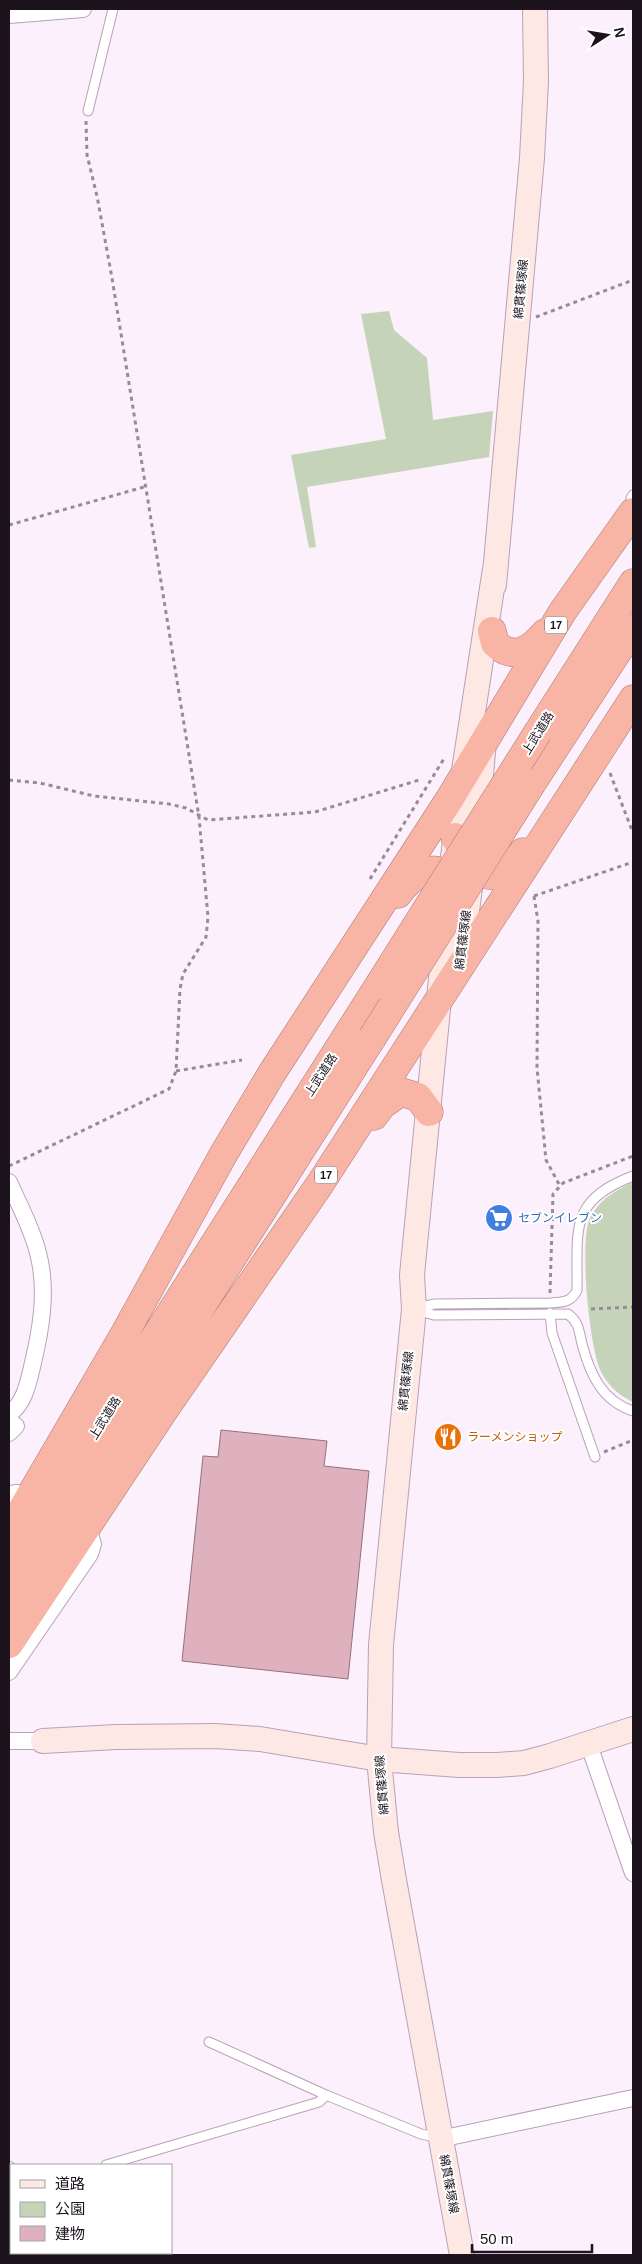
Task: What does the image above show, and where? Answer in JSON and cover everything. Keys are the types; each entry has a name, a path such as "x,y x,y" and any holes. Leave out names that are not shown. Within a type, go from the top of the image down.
{"highway":[{"name":"17","path":"9,1532 19,1497 125,1333 228,1146 336,971 463,777 632,502"},
{"name":"上武道路","path":"9,1567 633,584"},
{"path":"492,631 495,643 500,647 510,653 523,652 542,637 564,611"},
{"name":"上武道路","path":"9,1608 532,783 633,628"},
{"name":"17","path":"9,1644 165,1409 320,1184 460,965 526,885 561,810 633,699"},
{"path":"336,971 413,877 433,869 478,872 491,876 506,872 538,833 561,810"},
{"path":"455,837 467,906"},
{"path":"320,1184 344,1158 382,1105 393,1095 401,1092 412,1093 424,1102 429,1112"}],"main road":[{"name":"綿貫篠塚線","path":"462,2255 388,1842 379,1759 381,1645 414,1309 412,1275 439,999 484,741 495,569 532,158 536,81 535,9"},
{"name":"綿貫篠塚線","path":"455,837 495,569"},
{"name":"綿貫篠塚線","path":"414,1309 424,1277 449,1040 467,906"},
{"path":"43,1741 134,1736 215,1736 260,1739 379,1759 459,1765 496,1765 524,1763 590,1745 633,1729"}],"street":[{"path":"9,15 83,9"},
{"path":"9,1182 38,1252 43,1295 37,1347 27,1387 20,1401 9,1414"},
{"path":"9,1420 16,1426 9,1432"},
{"path":"9,1672 90,1554 93,1544 88,1527"},
{"path":"9,1741 43,1741"},
{"path":"590,1745 633,1873"},
{"path":"440,2139 633,2098"}],"lane":[{"path":"88,111 113,9"},
{"path":"414,1309 435,1304 551,1303 564,1302 574,1297 577,1290 579,1229 583,1210 602,1192 633,1176"},
{"path":"414,1309 434,1315 568,1314 574,1318 578,1325 588,1364 595,1382 605,1395 619,1407 633,1411"},
{"path":"550,1313 552,1333 595,1457"},
{"path":"209,2042 326,2095 421,2134 440,2139"},
{"path":"109,2164 319,2102 326,2095"}],"path":[{"path":"9,1166 169,1089 176,1071 180,989 183,974 208,930 199,817 144,487 112,278 98,196 87,155 85,131 88,111"},
{"path":"519,317 536,317 633,280"},
{"path":"9,524 144,487"},
{"path":"596,757 601,760 609,771 633,833"},
{"path":"9,780 40,783 94,796 169,804 186,808 199,817 208,820 315,812 419,780"},
{"path":"560,1186 546,1160 537,1068 538,922 526,885 633,862"},
{"path":"176,1071 242,1060"},
{"path":"591,1309 633,1307"},
{"path":"595,1457 611,1448 633,1440"}],"green space":[{"path":"389,311 394,330 427,358 433,420 493,411 489,457 307,487 316,547 309,548 291,455 386,439 361,314"},
{"path":"633,1182 633,1402 611,1386 601,1372 589,1318 585,1248 587,1230 594,1211 608,1196"}],"building":[{"path":"221,1430 327,1441 324,1466 369,1471 348,1679 182,1661 203,1456 218,1457"}],"place":[{"name":"セブンイレブン","path":"499,1218"},
{"name":"ラーメンショップ","path":"448,1437"}]}
